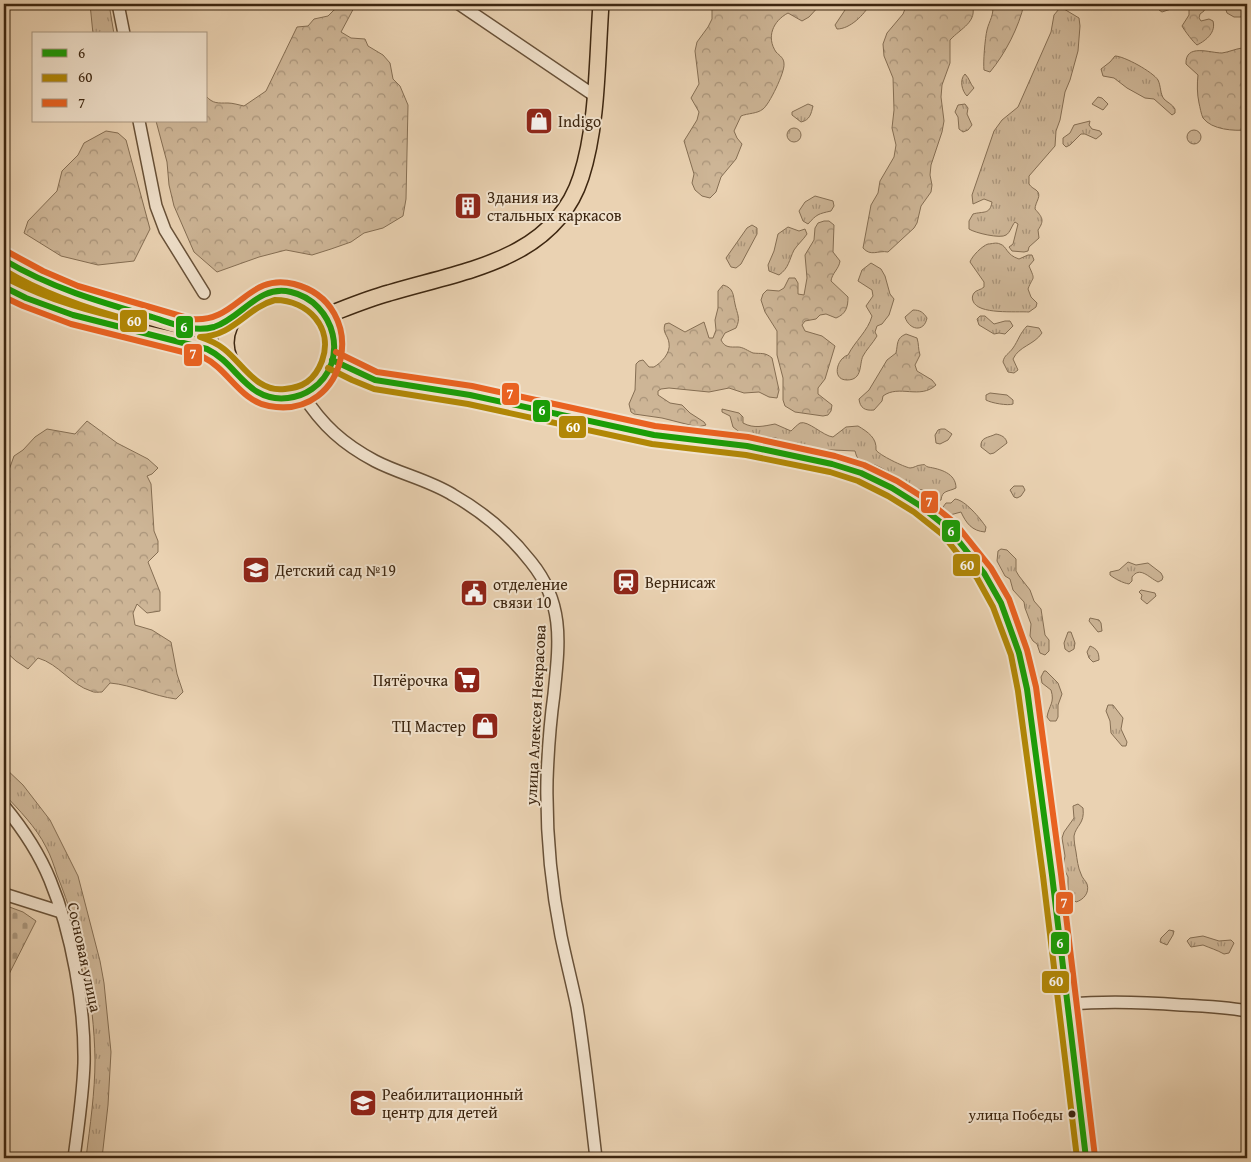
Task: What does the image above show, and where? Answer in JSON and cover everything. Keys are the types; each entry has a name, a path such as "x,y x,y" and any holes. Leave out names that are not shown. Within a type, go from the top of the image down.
{"main road":[{"path":"325,316 390,293 472,270 513,254 540,237 562,213 578,188 590,140 601,4"},
{"path":"4,260 39,279 104,305 195,329 215,327 234,318 244,307 259,296 275,290 293,293 312,302 325,316 332,328 334,343 332,360 328,371 320,383 303,395 278,399 264,397 247,386 221,358 210,350 75,315 25,298 4,287"},
{"path":"234,318 226,342 228,355 238,375"},
{"path":"332,360 375,380 470,395 654,435 747,446 832,464 861,473 892,488 919,505 949,528 984,573 1001,603 1012,630 1027,689 1086,1158"}],"street":[{"path":"118,4 124,32"},
{"path":"459,4 595,96"},
{"path":"139,122 156,206 165,230 204,293"},
{"name":"улица Алексея Некрасова","path":"303,395 316,415 342,441 376,461 452,494 486,516 524,553 540,574 551,595 558,625 558,648 547,779 548,831 561,935 576,1006 596,1158"},
{"name":"Сосновая улица","path":"4,806 38,854 51,881 61,912 74,966 83,1021 84,1064 74,1158"},
{"path":"4,894 61,912"},
{"path":"1068,1004 1143,1002 1247,1011"}],"green space":[{"path":"90,4 109,4 114,32 93,32"},
{"path":"344,4 356,4 341,32 351,38 365,39 368,46 383,55 390,63 393,79 400,86 408,105 406,199 403,216 383,228 364,233 351,242 312,255 286,250 259,257 217,272 194,252 174,206 169,185 167,162 156,122 208,122 208,98 216,102 244,106 266,91 297,27 308,26 314,19 328,16"},
{"path":"712,4 821,4 809,17 802,21 788,13 778,20 775,25 771,35 773,46 783,60 784,68 782,74 766,106 758,112 741,116 734,131 742,144 736,159 721,177 716,192 710,198 702,196 695,190 692,183 694,174 684,141 697,120 699,112 691,98 699,84 695,51 697,42 712,19"},
{"path":"849,4 870,4 856,21 847,27 837,29 835,25"},
{"path":"907,4 972,4 973,16 950,40 950,63 942,85 941,97 944,121 931,165 931,192 921,206 914,228 888,252 872,253 863,248 871,205 878,193 880,181 894,157 896,145 892,128 894,110 893,78 884,56 883,44 887,33 903,14"},
{"path":"992,4 1024,4 1011,40 990,72 984,70 984,62 986,34 993,11"},
{"path":"1160,4 1206,4 1199,18 1201,21 1209,19 1213,21 1212,32 1204,41 1197,45 1182,26 1189,15 1189,8 1177,7 1162,12 1159,10"},
{"path":"1224,4 1247,4 1247,28 1242,17 1234,17 1227,13"},
{"path":"1059,9 1064,9 1079,18 1078,51 1065,92 1056,131 1055,146 1029,176 1029,184 1039,194 1035,209 1042,219 1038,230 1039,238 1029,247 1028,251 1012,251 1009,247 1013,244 1018,224 1015,222 1009,233 1003,236 988,235 969,229 969,221 973,214 988,211 992,202 984,199 973,204 972,195 994,131 1002,120 1018,107 1051,32 1054,15"},
{"path":"1242,48 1247,51 1247,130 1230,130 1212,125 1203,118 1198,96 1198,75 1186,64 1187,57 1194,51 1222,53"},
{"path":"1115,56 1131,61 1155,77 1159,82 1164,99 1174,107 1175,113 1172,115 1154,99 1145,98 1114,78 1103,76 1101,69"},
{"path":"965,74 974,88 967,96 962,85 962,79"},
{"path":"1098,97 1108,104 1103,110 1092,104"},
{"path":"808,104 813,106 811,114 806,120 801,122 792,115 792,112"},
{"path":"965,104 968,108 967,114 972,125 963,132 959,129 958,117 955,112 958,105"},
{"path":"1090,121 1089,125 1092,129 1100,131 1102,134 1096,139 1081,134 1070,145 1066,147 1063,144 1063,138 1070,133 1074,125"},
{"path":"794,128 799,130 801,135 799,140 794,142 789,140 787,135 789,130"},
{"path":"1194,130 1199,132 1201,137 1199,142 1194,144 1189,142 1187,137 1189,132"},
{"path":"106,131 118,133 126,140 150,229 134,261 98,265 61,256 24,233 28,221 57,191 62,171 78,155 84,143"},
{"path":"815,196 833,201 834,206 831,211 818,215 808,224 803,221 799,211 805,202"},
{"path":"829,221 834,225 833,252 840,261 831,281 848,297 848,304 846,310 836,318 826,314 820,315 816,319 805,321 802,325 805,331 822,336 835,346 825,379 818,388 818,394 832,405 828,415 823,416 795,412 785,406 783,400 783,378 777,355 777,331 765,312 761,300 767,290 779,291 784,288 789,278 795,278 798,283 798,294 804,295 807,278 805,255 814,240 815,228 818,223"},
{"path":"752,225 757,228 757,234 741,264 736,268 731,267 726,258 747,228"},
{"path":"788,227 799,231 805,229 807,234 794,250 785,270 779,275 769,271 768,265 778,234"},
{"path":"997,243 1002,245 1019,259 1032,255 1034,260 1029,266 1033,278 1028,289 1031,297 1037,303 1036,307 1029,312 989,310 976,305 973,301 973,294 984,287 984,282 970,262 988,244"},
{"path":"871,263 881,269 890,294 894,299 889,315 882,324 877,326 875,332 877,336 863,356 858,375 852,379 842,379 837,373 839,364 848,355 872,316 866,306 873,296 872,290 858,281 862,270"},
{"path":"723,285 732,292 738,319 736,328 725,333 721,340 728,346 742,348 753,353 765,354 772,358 779,390 777,398 769,397 759,392 744,393 729,388 709,392 669,388 658,391 658,395 670,403 682,405 706,425 698,427 631,412 629,404 635,390 636,364 643,360 649,367 654,367 665,357 669,347 664,330 665,324 669,323 685,332 704,322 709,338 713,338 716,330 715,320 718,308 718,291"},
{"path":"913,310 918,310 927,318 920,328 910,325 905,317"},
{"path":"980,316 985,316 994,324 1010,321 1013,326 1005,334 994,334 979,325 977,319"},
{"path":"1027,326 1039,328 1042,333 1023,348 1013,359 1018,370 1014,373 1008,372 1003,362"},
{"path":"906,334 917,338 920,355 915,365 917,371 932,380 936,385 923,391 896,391 889,393 883,396 882,401 874,410 864,408 859,399 869,390 887,360 896,353 899,339"},
{"path":"990,393 1007,395 1013,400 1013,404 1000,404 986,400 986,395"},
{"path":"722,409 739,413 743,417 743,423 751,426 775,424 791,431 800,423 803,423 833,437 846,427 858,426 871,436 875,442 876,450 882,455 910,468 924,465 942,471 950,475 956,488 944,493 941,500 935,502 923,490 910,487 873,464 860,461 855,451 811,449 786,443 776,438 742,434 733,427 730,416 722,412"},
{"path":"87,421 117,443 148,459 158,468 147,476 151,484 154,531 158,541 158,552 148,562 160,592 160,611 147,613 137,604 133,613 135,625 152,630 171,642 177,674 183,692 176,699 110,683 102,692 92,692 77,684 59,669 45,661 38,658 28,669 4,650 4,484 14,456 47,429 75,434"},
{"path":"941,429 945,429 952,434 948,440 940,444 936,443 935,435"},
{"path":"996,434 1006,439 1007,443 990,454 981,447 981,444 985,438"},
{"path":"1014,486 1023,486 1025,490 1017,498 1014,497 1010,490"},
{"path":"955,499 968,506 976,514 986,527 985,532 970,526 961,512 950,515 945,512 943,507 946,503 951,503"},
{"path":"1001,549 1007,550 1016,559 1016,571 1041,609 1045,635 1049,640 1049,651 1045,655 1040,653 1037,644 1030,636 1031,624 1024,602 1013,590 1010,579 1005,576 997,561 998,551"},
{"path":"1128,562 1136,565 1148,563 1161,573 1162,580 1158,582 1138,572 1132,577 1132,581 1129,584 1119,581 1110,575 1110,572 1119,570"},
{"path":"1141,590 1155,593 1156,596 1147,604 1141,599 1142,595 1139,592"},
{"path":"1090,618 1099,620 1102,631 1098,632 1089,621"},
{"path":"1068,632 1071,632 1075,643 1074,649 1069,652 1065,649 1064,643"},
{"path":"1090,646 1097,651 1099,660 1093,662 1089,658 1087,652"},
{"path":"1044,671 1058,683 1062,694 1058,705 1056,721 1050,721 1047,717 1052,698 1051,690 1042,683 1041,677"},
{"path":"1108,705 1113,705 1123,718 1121,729 1127,742 1126,746 1122,746 1111,733 1110,721 1106,711"},
{"path":"4,767 23,785 50,820 78,876 100,961 111,1052 102,1158 86,1158 95,1060 92,1013 85,966 73,920 48,850 32,826 4,794"},
{"path":"1078,804 1083,808 1083,818 1075,832 1074,842 1079,869 1088,890 1081,900 1076,902 1068,894 1068,877 1063,867 1065,856 1062,838 1074,818 1073,806"},
{"path":"4,905 23,912 36,921 4,984"},
{"path":"1169,930 1174,931 1167,945 1160,942 1161,938"},
{"path":"1203,936 1219,941 1231,940 1234,943 1229,953 1224,954 1203,945 1191,947 1187,941 1190,938"}],"transit line":[{"name":"7","path":"4,297 71,324 203,357 212,362 250,398 269,406 296,406 318,396 333,379 341,358 341,335 334,314 319,296 294,284 278,282 265,285 220,314 207,318 191,319 78,286 43,271 8,252"},
{"name":"6","path":"4,260 40,279 76,293 174,324 198,329 206,329 224,323 251,303 269,293 279,291 291,292 306,298 318,308 327,320 333,334 334,349 331,364 324,377 309,391 291,398 274,398 262,395 253,389 218,356 207,349 73,315 26,298 4,287"},
{"name":"60","path":"4,270 36,287 69,301 137,322 71,305 8,279"},
{"name":"60","path":"275,300 287,301 308,311 321,327 324,338 325,349 318,370 307,382 294,388 275,389 266,387 251,376 221,347 200,337 222,332 256,309 275,300"},
{"name":"7","path":"336,352 377,372 472,386 655,426 748,437 835,456 864,465 897,481 924,498 955,523 991,568 1009,599 1027,650 1036,687 1061,874 1095,1157"},
{"name":"6","path":"332,360 375,380 470,395 654,435 747,446 832,464 861,473 892,488 919,505 949,529 984,573 1001,603 1019,653 1027,689 1052,875 1086,1158"},
{"name":"60","path":"328,368 374,389 468,404 652,444 746,455 830,472 858,481 888,496 914,512 943,535 977,578 993,607 1011,655 1018,691 1043,876 1077,1158"}],"place":[{"name":"Indigo","path":"539,121"},
{"name":"Здания из стальных каркасов","path":"468,206"},
{"name":"Детский сад №19","path":"256,570"},
{"name":"Вернисаж","path":"626,582"},
{"name":"отделение связи 10","path":"474,593"},
{"name":"Пятёрочка","path":"467,680"},
{"name":"ТЦ Мастер","path":"485,726"},
{"name":"Реабилитационный центр для детей","path":"363,1103"},
{"name":"улица Победы","path":"1072,1114"}]}
